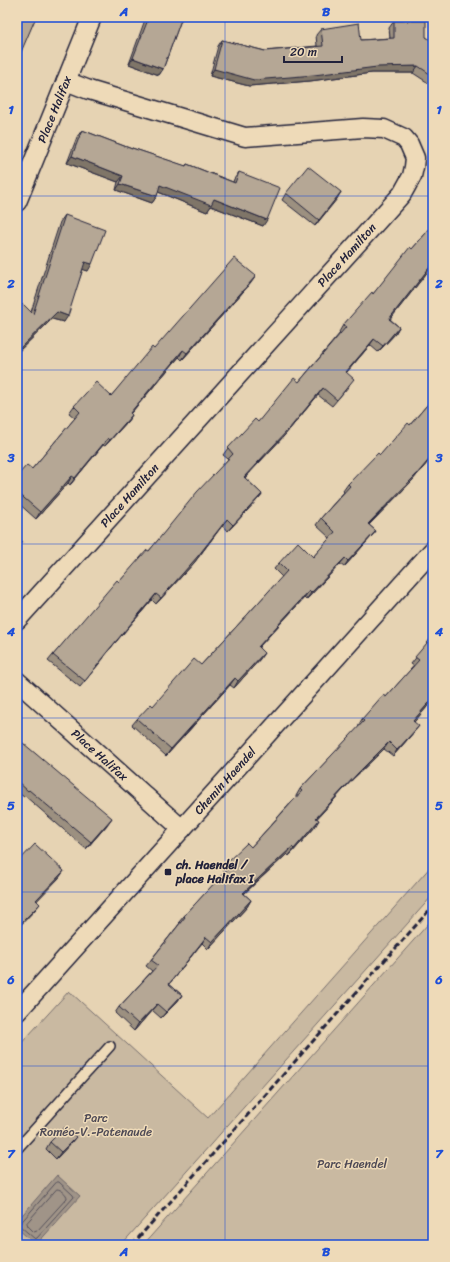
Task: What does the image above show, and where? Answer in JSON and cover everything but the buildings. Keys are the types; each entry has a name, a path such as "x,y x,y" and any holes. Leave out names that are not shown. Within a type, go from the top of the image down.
{"street":[{"name":"Place Halifax","path":"17,202 92,17"},
{"name":"Place Hamilton","path":"17,620 402,194 408,186 414,167 415,158 409,144 404,138 384,129 363,128 245,137 89,90 66,81"},
{"name":"Chemin Haendel","path":"17,1012 433,550"},
{"name":"Place Halifax","path":"17,682 182,829"}],"lane":[{"path":"17,1149 110,1046"}],"green space":[{"name":"Parc Roméo-V.-Patenaude","path":"433,864 433,895 121,1245 17,1245 17,1048 69,991 208,1118"},
{"name":"Parc Haendel","path":"433,919 433,1245 143,1245 429,923"}],"water":[{"path":"57,1175 80,1196 36,1245 17,1228 17,1221"}],"railway":[{"path":"132,1245 433,906"}],"place":[{"name":"ch. Haendel / place Halifax I","path":"168,872"}]}
